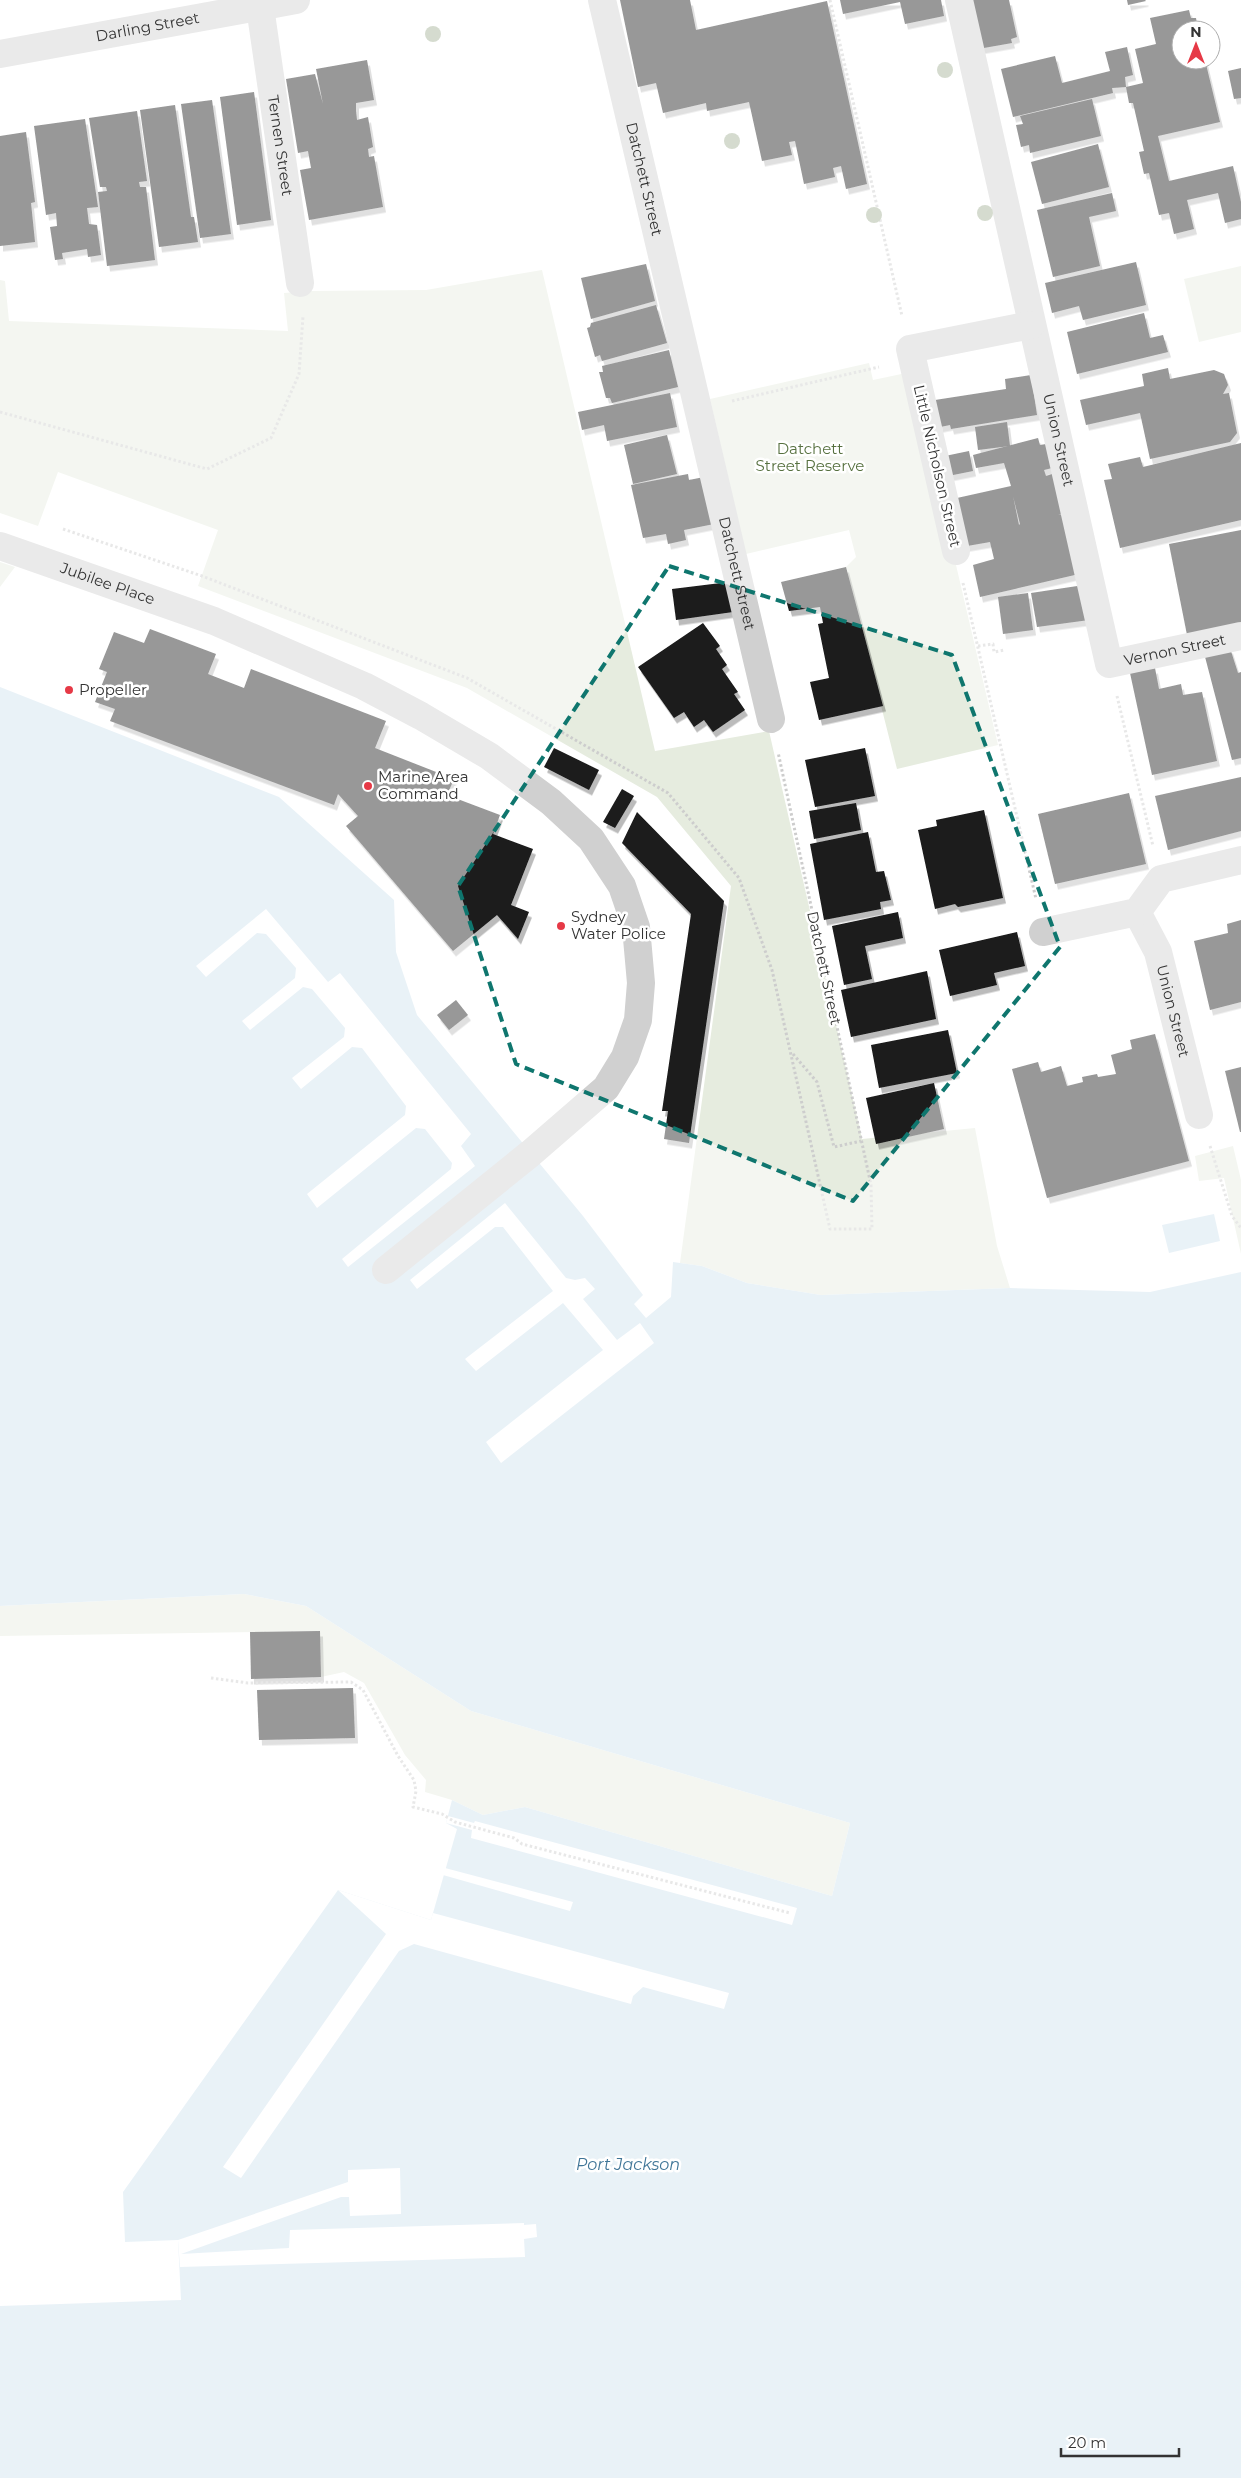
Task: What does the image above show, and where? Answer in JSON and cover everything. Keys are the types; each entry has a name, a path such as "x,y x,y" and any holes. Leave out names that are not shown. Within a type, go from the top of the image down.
{"street":[{"name":"Darling Street","path":"0,54 296,0"},
{"name":"Datchett Street","path":"602,0 771,719"},
{"name":"Union Street","path":"959,0 1109,664"},
{"name":"Ternen Street","path":"260,7 300,283"},
{"path":"911,354 1031,325"},
{"name":"Little Nicholson Street","path":"911,354 956,551"},
{"name":"Jubilee Place","path":"0,546 214,621 364,686 490,756 551,802 592,839 622,886 636,927 641,983 638,1020 625,1057 606,1088 531,1153 386,1270"},
{"name":"Vernon Street","path":"1109,664 1241,636"},
{"path":"1043,932 1137,912 1161,879 1241,860"},
{"name":"Union Street","path":"1137,912 1158,952 1199,1115"}],"path":[{"path":"697,408 911,354 830,0"},
{"path":"0,412 207,469 271,438 299,374 303,317"},
{"name":"Little Nicholson Street","path":"956,551 1043,932"},
{"path":"978,646 993,644 994,652 1005,650"},
{"path":"1109,664 1161,879"},
{"name":"Datchett Street","path":"771,719 860,1141 871,1185 872,1229"},
{"path":"791,1053 817,1082 834,1148 860,1141"},
{"path":"1199,1115 1232,1216 1241,1228"},
{"path":"211,1678 248,1683 351,1682 363,1690 398,1756 414,1780 416,1791 413,1808 442,1814 455,1822 514,1838 522,1844 790,1913"}],"highlighted area":[{"path":"669,566 952,655 1060,947 853,1201 516,1064 458,886"}],"green space":[{"path":"1241,266 1241,332 1199,342 1184,279"},
{"path":"542,270 655,751 769,731 862,1139 975,1128 997,1246 1010,1288 821,1295 747,1283 702,1266 680,1263 731,886 657,797 467,688 198,586 218,530 58,472 38,526 0,513 0,280 5,281 9,321 288,331 284,293 426,290"},
{"name":"Datchett Street Reserve","path":"869,363 873,380 911,372 998,745 897,769 846,567 856,557 849,530 746,554 710,399"},
{"path":"0,562 15,567 0,587"},
{"path":"1233,1146 1241,1180 1241,1254 1224,1178 1199,1181 1195,1156"},
{"path":"244,1594 306,1606 471,1711 850,1823 832,1896 525,1807 483,1815 452,1800 425,1792 426,1780 405,1755 364,1683 344,1672 321,1677 320,1631 0,1636 0,1606"}],"water":[{"name":"Port Jackson","path":"0,687 279,797 394,900 396,952 417,1015 583,1216 643,1295 634,1304 646,1318 671,1297 673,1262 702,1266 747,1283 821,1295 1010,1288 1150,1292 1241,1272 1241,2478 0,2478 0,2306 181,2300 178,2240 125,2242 123,2192 338,1890 431,1920 457,1829 446,1823 452,1800 483,1815 525,1807 832,1896 850,1823 471,1711 306,1606 244,1594 0,1606"},
{"path":"1214,1214 1220,1241 1169,1253 1162,1225"}],"pier":[{"path":"266,909 328,982 340,973 471,1134 461,1146 475,1166 348,1267 342,1259 451,1169 452,1163 425,1129 416,1128 317,1208 307,1194 405,1115 406,1106 362,1048 352,1047 301,1089 292,1078 344,1037 345,1028 312,989 303,987 250,1030 242,1021 295,978 296,968 266,934 257,933 206,977 196,966"},
{"path":"505,1203 566,1278 575,1280 585,1278 595,1289 583,1299 617,1340 640,1323 654,1343 501,1463 486,1442 603,1350 563,1303 476,1371 465,1359 553,1291 503,1227 495,1227 417,1289 410,1280"},
{"path":"448,1816 474,1823 475,1821 797,1908 792,1925 471,1838 472,1830 446,1823"},
{"path":"445,1868 573,1902 570,1911 443,1875"},
{"path":"338,1890 431,1920 433,1913 729,1993 724,2009 643,1987 633,1996 631,2004 414,1944 399,1951 241,2178 223,2167 386,1934"},
{"path":"400,2168 401,2214 350,2216 349,2197 341,2197 181,2254 289,2248 290,2230 536,2224 537,2237 524,2239 525,2257 180,2267 178,2240 348,2182 348,2170"}],"building":[{"path":"620,0 690,0 696,30 827,1 867,184 846,189 841,166 833,168 835,177 804,184 795,141 789,142 792,155 762,161 749,102 707,111 706,103 663,113 656,83 638,87"},
{"path":"840,0 941,0 944,16 905,24 900,2 843,14"},
{"path":"967,0 1009,0 1017,37 1011,39 1012,43 978,49"},
{"path":"1127,0 1145,0 1146,1 1128,5"},
{"path":"1189,10 1191,18 1196,18 1196,20 1171,20 1171,70 1207,70 1220,122 1158,136 1169,181 1233,166 1241,202 1241,219 1225,223 1218,193 1187,200 1194,229 1174,234 1169,213 1159,215 1149,173 1144,174 1139,152 1144,151 1133,103 1129,103 1126,87 1143,83 1135,49 1156,44 1150,18"},
{"path":"1127,47 1133,75 1125,77 1126,87 1112,88 1113,93 1013,117 1001,69 1055,56 1062,83 1110,71 1105,52"},
{"path":"367,60 374,100 356,103 356,111 357,120 368,117 373,147 368,149 369,157 374,156 383,207 309,220 300,170 311,168 308,151 298,153 286,79 315,74 323,104 316,69"},
{"path":"1241,68 1241,98 1234,99 1228,71"},
{"path":"254,92 271,220 237,225 220,97"},
{"path":"1092,99 1101,136 1030,153 1029,145 1021,147 1016,125 1023,124 1020,116"},
{"path":"212,100 231,234 200,238 181,104"},
{"path":"175,105 191,217 194,217 198,242 159,247 140,110"},
{"path":"137,111 147,181 139,182 140,187 146,187 155,260 107,266 98,192 107,191 106,187 100,187 89,118"},
{"path":"85,119 98,207 87,208 89,224 97,225 101,255 88,257 87,249 62,253 63,259 55,260 50,227 57,226 56,213 46,215 34,126"},
{"path":"26,132 35,202 31,203 35,242 0,246 0,136"},
{"path":"1098,144 1109,187 1042,204 1031,162"},
{"path":"1112,193 1116,211 1089,217 1100,266 1053,277 1037,210"},
{"path":"1136,262 1146,305 1083,320 1079,306 1052,313 1045,283"},
{"path":"646,264 655,301 591,319 581,278"},
{"path":"656,305 667,343 602,361 600,355 595,357 587,328 590,327 591,323"},
{"path":"1144,313 1150,338 1163,335 1168,352 1077,374 1067,332"},
{"path":"669,350 678,387 612,403 610,398 606,398 599,372 603,372 602,366"},
{"path":"1168,368 1170,379 1214,370 1224,374 1228,385 1223,394 1229,393 1237,433 1230,442 1150,459 1140,413 1086,425 1080,400 1144,386 1142,374"},
{"path":"1031,375 1037,415 951,429 950,425 940,427 935,400 1006,389 1005,379"},
{"path":"670,393 677,427 607,441 604,425 582,430 578,412"},
{"path":"1007,422 1010,446 978,450 975,427"},
{"path":"667,435 677,474 633,484 624,445"},
{"path":"1038,438 1040,445 1046,444 1052,468 1044,470 1046,476 1055,473 1065,513 1058,515 1066,514 1079,574 980,597 973,565 994,559 990,542 967,546 957,498 1011,486 1004,463 976,468 973,455","holes":["1013,496 1020,524 1019,525"]},
{"path":"1241,443 1241,520 1120,548 1104,480 1112,479 1108,464 1140,457 1143,467"},
{"path":"969,451 973,471 948,476 945,456"},
{"path":"688,474 689,480 704,477 714,524 684,530 686,540 668,544 666,534 643,538 631,485"},
{"path":"1241,530 1241,624 1187,635 1169,544"},
{"path":"846,567 883,706 819,720 810,682 829,678 818,624 823,623 820,607 789,611 781,582"},
{"path":"729,582 733,612 676,620 672,589"},
{"path":"1084,585 1089,620 1037,627 1031,593"},
{"path":"1028,593 1033,630 1003,634 998,597"},
{"path":"703,623 720,646 716,649 727,665 722,669 738,692 734,694 745,710 713,732 704,720 694,727 684,712 674,718 638,667"},
{"name":"Marine Area Command","path":"150,629 216,654 208,674 244,688 251,669 386,721 375,748 454,779 447,795 500,815 493,834 533,849 511,905 529,912 518,939 497,915 453,951 346,826 358,816 338,794 334,805 110,721 115,709 95,702 107,672 99,669 114,632 144,643"},
{"path":"1230,648 1238,673 1241,672 1241,758 1232,760 1204,653"},
{"path":"1155,668 1159,689 1181,684 1183,695 1202,692 1217,761 1152,775 1130,673"},
{"path":"554,748 599,770 589,790 544,767"},
{"path":"865,748 875,796 815,807 805,760"},
{"path":"1241,777 1241,831 1168,850 1155,796"},
{"path":"622,789 634,796 615,828 603,822"},
{"path":"1129,793 1146,864 1055,884 1038,814"},
{"path":"856,803 861,830 814,839 809,811"},
{"path":"984,810 1003,898 958,907 955,904 935,909 918,830 937,826 936,820"},
{"path":"637,812 724,901 689,1143 664,1139 668,1111 662,1111 691,914 622,843"},
{"path":"868,832 876,872 884,871 891,900 880,902 881,909 824,920 810,844"},
{"path":"898,912 903,938 865,946 872,979 844,985 832,926"},
{"path":"1241,920 1241,1002 1210,1010 1194,941 1228,933 1227,924"},
{"path":"1017,932 1025,966 994,973 997,985 950,996 939,950"},
{"path":"927,971 936,1019 851,1037 841,990"},
{"path":"456,1000 468,1015 449,1030 437,1015"},
{"path":"948,1030 957,1073 879,1088 871,1045"},
{"path":"1155,1034 1189,1161 1047,1198 1012,1069 1038,1062 1041,1072 1061,1066 1067,1086 1083,1082 1082,1077 1097,1074 1098,1077 1116,1074 1111,1055 1132,1049 1130,1040"},
{"path":"1241,1067 1241,1132 1240,1132 1225,1071"},
{"path":"934,1083 944,1129 876,1144 866,1098"},
{"path":"320,1631 321,1677 251,1679 250,1632"},
{"path":"353,1688 355,1738 259,1740 257,1690"}],"place":[{"name":"Propeller","path":"69,690"},
{"name":"Marine Area Command","path":"368,786"},
{"name":"Sydney Water Police","path":"561,926"}]}
